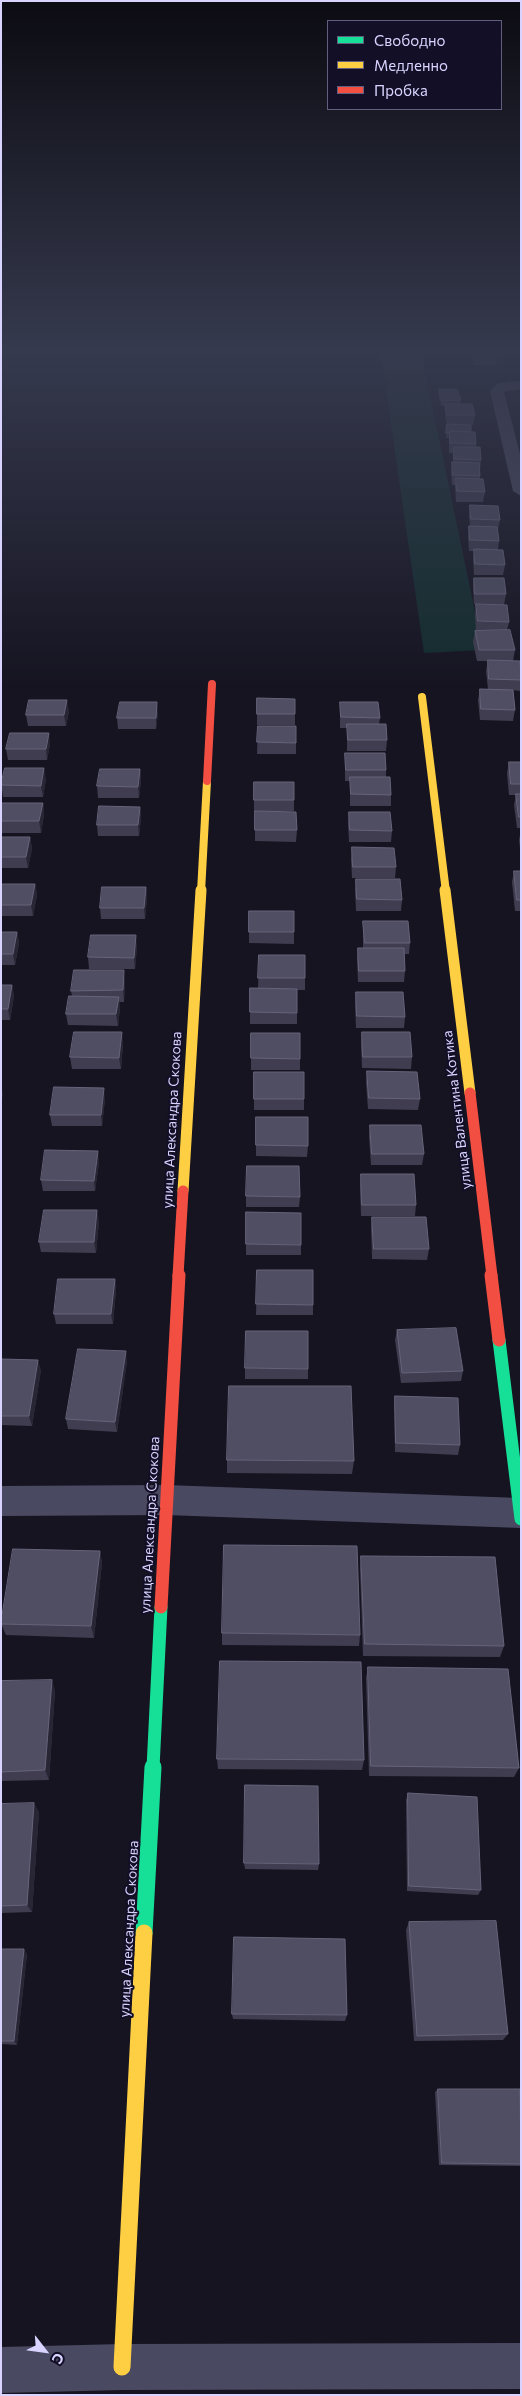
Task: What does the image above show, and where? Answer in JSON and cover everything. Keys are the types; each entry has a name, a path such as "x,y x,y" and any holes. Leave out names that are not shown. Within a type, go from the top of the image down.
{"street":[{"path":"515,467 521,491"},
{"name":"улица Александра Скокова","path":"122,2367 166,1500 212,684"},
{"name":"улица Валентина Котика","path":"422,697 520,1516"},
{"path":"1,1501 166,1500 520,1516"},
{"path":"1,2370 122,2367 521,2366"}],"green space":[{"path":"397,467 445,467 483,650 424,653"}],"building":[{"path":"452,467 479,467 480,476 453,475"},
{"path":"456,478 483,479 485,492 457,491"},
{"path":"470,505 498,506 500,520 471,519"},
{"path":"469,526 497,527 499,541 470,540"},
{"path":"474,549 503,550 505,565 475,564"},
{"path":"474,578 504,578 506,594 475,594"},
{"path":"476,604 507,605 509,622 478,621"},
{"path":"510,630 515,650 479,650 475,631"},
{"path":"488,660 520,661 521,680 489,679"},
{"path":"480,689 513,690 515,710 481,709"},
{"path":"257,698 295,699 295,714 257,714"},
{"path":"29,700 67,700 64,715 26,715"},
{"path":"120,702 157,702 156,718 117,718"},
{"path":"340,702 378,702 380,718 341,717"},
{"path":"347,724 386,724 387,740 348,740"},
{"path":"258,726 296,726 296,743 257,742"},
{"path":"10,733 49,733 46,749 6,749"},
{"path":"345,753 385,753 386,770 346,770"},
{"path":"509,762 521,762 521,784 511,784"},
{"path":"5,768 44,768 41,786 1,785"},
{"path":"100,769 140,769 138,787 97,786"},
{"path":"350,777 390,777 391,795 351,794"},
{"path":"254,782 294,782 294,800 254,800"},
{"path":"516,794 521,794 521,817 519,817"},
{"path":"2,803 43,803 39,821 1,821"},
{"path":"99,806 140,807 138,825 97,825"},
{"path":"255,811 296,812 297,830 255,830"},
{"path":"349,812 390,812 392,831 350,830"},
{"path":"1,837 30,837 26,857 1,857"},
{"path":"352,847 394,848 396,867 353,867"},
{"path":"514,871 521,871 521,900 517,900"},
{"path":"356,879 400,879 402,900 357,899"},
{"path":"1,884 35,884 31,905 1,905"},
{"path":"102,887 146,887 144,908 100,908"},
{"path":"249,911 294,911 294,932 249,932"},
{"path":"363,921 408,921 410,943 365,943"},
{"path":"1,932 17,932 13,954 1,954"},
{"path":"91,935 136,935 134,958 88,957"},
{"path":"358,948 404,948 405,971 359,971"},
{"path":"259,955 305,955 305,978 258,978"},
{"path":"74,970 124,970 123,990 71,991"},
{"path":"1,985 12,985 8,1009 1,1009"},
{"path":"250,988 297,989 297,1013 250,1012"},
{"path":"356,992 403,992 405,1017 357,1016"},
{"path":"69,996 119,997 116,1014 66,1014"},
{"path":"74,1032 122,1032 119,1058 70,1057"},
{"path":"362,1032 410,1032 412,1057 363,1057"},
{"path":"251,1033 300,1033 300,1059 251,1058"},
{"path":"367,1071 417,1072 420,1099 369,1098"},
{"path":"254,1072 304,1072 304,1099 254,1099"},
{"path":"54,1087 104,1088 101,1115 50,1115"},
{"path":"256,1117 308,1117 308,1146 256,1145"},
{"path":"370,1125 421,1125 424,1154 372,1154"},
{"path":"45,1150 98,1151 94,1181 41,1180"},
{"path":"247,1166 299,1166 300,1197 246,1196"},
{"path":"361,1174 414,1174 416,1205 362,1205"},
{"path":"44,1210 97,1210 94,1242 39,1242"},
{"path":"246,1212 301,1213 301,1245 246,1244"},
{"path":"372,1217 426,1217 429,1249 374,1249"},
{"path":"257,1270 313,1270 313,1305 256,1304"},
{"path":"58,1279 115,1279 111,1314 54,1314"},
{"path":"456,1328 463,1371 402,1373 397,1330"},
{"path":"246,1331 308,1331 308,1369 245,1368"},
{"path":"78,1349 126,1351 115,1422 66,1419"},
{"path":"1,1359 38,1360 29,1416 1,1416"},
{"path":"229,1386 351,1386 354,1461 227,1460"},
{"path":"395,1396 458,1398 460,1445 396,1443"},
{"path":"224,1545 357,1546 360,1635 222,1633"},
{"path":"13,1549 100,1551 91,1626 1,1624"},
{"path":"361,1556 495,1557 504,1646 365,1644"},
{"path":"220,1661 361,1662 364,1760 217,1759"},
{"path":"368,1667 508,1669 519,1768 371,1766"},
{"path":"52,1680 45,1770 1,1772 1,1681"},
{"path":"245,1785 318,1786 319,1864 244,1863"},
{"path":"408,1793 477,1797 481,1890 409,1886"},
{"path":"34,1803 27,1905 1,1906 1,1804"},
{"path":"496,1921 508,2034 417,2036 409,1922"},
{"path":"234,1937 345,1939 347,2015 232,2014"},
{"path":"1,1949 24,1949 14,2041 1,2041"},
{"path":"438,2089 520,2089 521,2164 442,2163"}],"traffic: fast":[{"path":"499,1340 521,1519"},
{"path":"144,1933 161,1607"}],"traffic: slow":[{"path":"422,697 470,1093"},
{"path":"183,1191 207,781"},
{"path":"122,2367 144,1933"}],"traffic: jam":[{"path":"207,781 212,684"},
{"path":"470,1093 499,1340"},
{"path":"161,1607 183,1191"}]}
